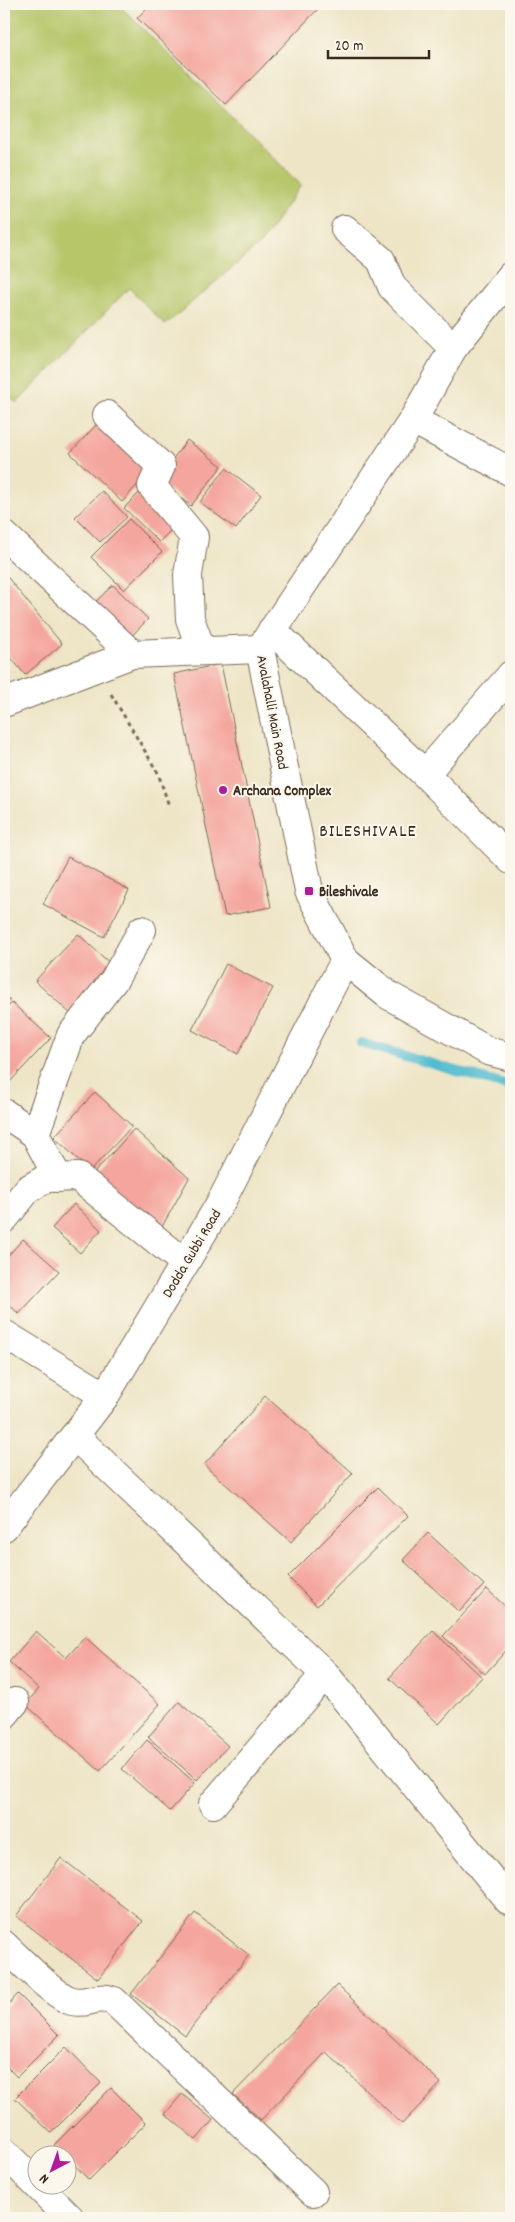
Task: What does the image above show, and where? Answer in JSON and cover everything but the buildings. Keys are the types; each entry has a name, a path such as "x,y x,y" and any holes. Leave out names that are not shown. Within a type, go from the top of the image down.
{"street":[{"path":"345,229 381,260 392,287 453,348"},
{"path":"4,703 132,654 202,651 266,639 413,420 453,348 510,280"},
{"path":"107,415 161,466 152,486 194,537 188,575 190,619 202,651"},
{"path":"413,420 511,472"},
{"path":"4,535 132,654"},
{"path":"266,639 425,774 511,860"},
{"name":"Avalahalli Main Road","path":"266,639 309,891 346,960 388,995 488,1051 511,1057"},
{"path":"425,774 511,675"},
{"path":"35,1134 71,1035 114,980 142,930"},
{"name":"Dodda Gubbi Road","path":"4,1527 105,1396 222,1200 346,960"},
{"path":"4,1113 35,1134 58,1178"},
{"path":"4,1219 28,1189 47,1178 78,1178 185,1263"},
{"path":"4,1334 105,1396"},
{"path":"75,1436 325,1674 508,1900"},
{"path":"213,1804 325,1674"},
{"path":"4,1945 28,1969 72,2001 86,2001 102,1997 114,2000 313,2192"},
{"path":"4,2152 70,2218"}],"path":[{"path":"95,668 158,773 169,806"}],"green space":[{"path":"4,4 118,4 301,185 261,243 165,325 129,288 17,403 4,392"}],"waterway":[{"path":"361,1043 511,1087"}],"place":[{"name":"Archana Complex","path":"223,790"},
{"name":"Bileshivale","path":"309,891"}],"district":[{"name":"BILESHIVALE","path":"368,830"}]}
